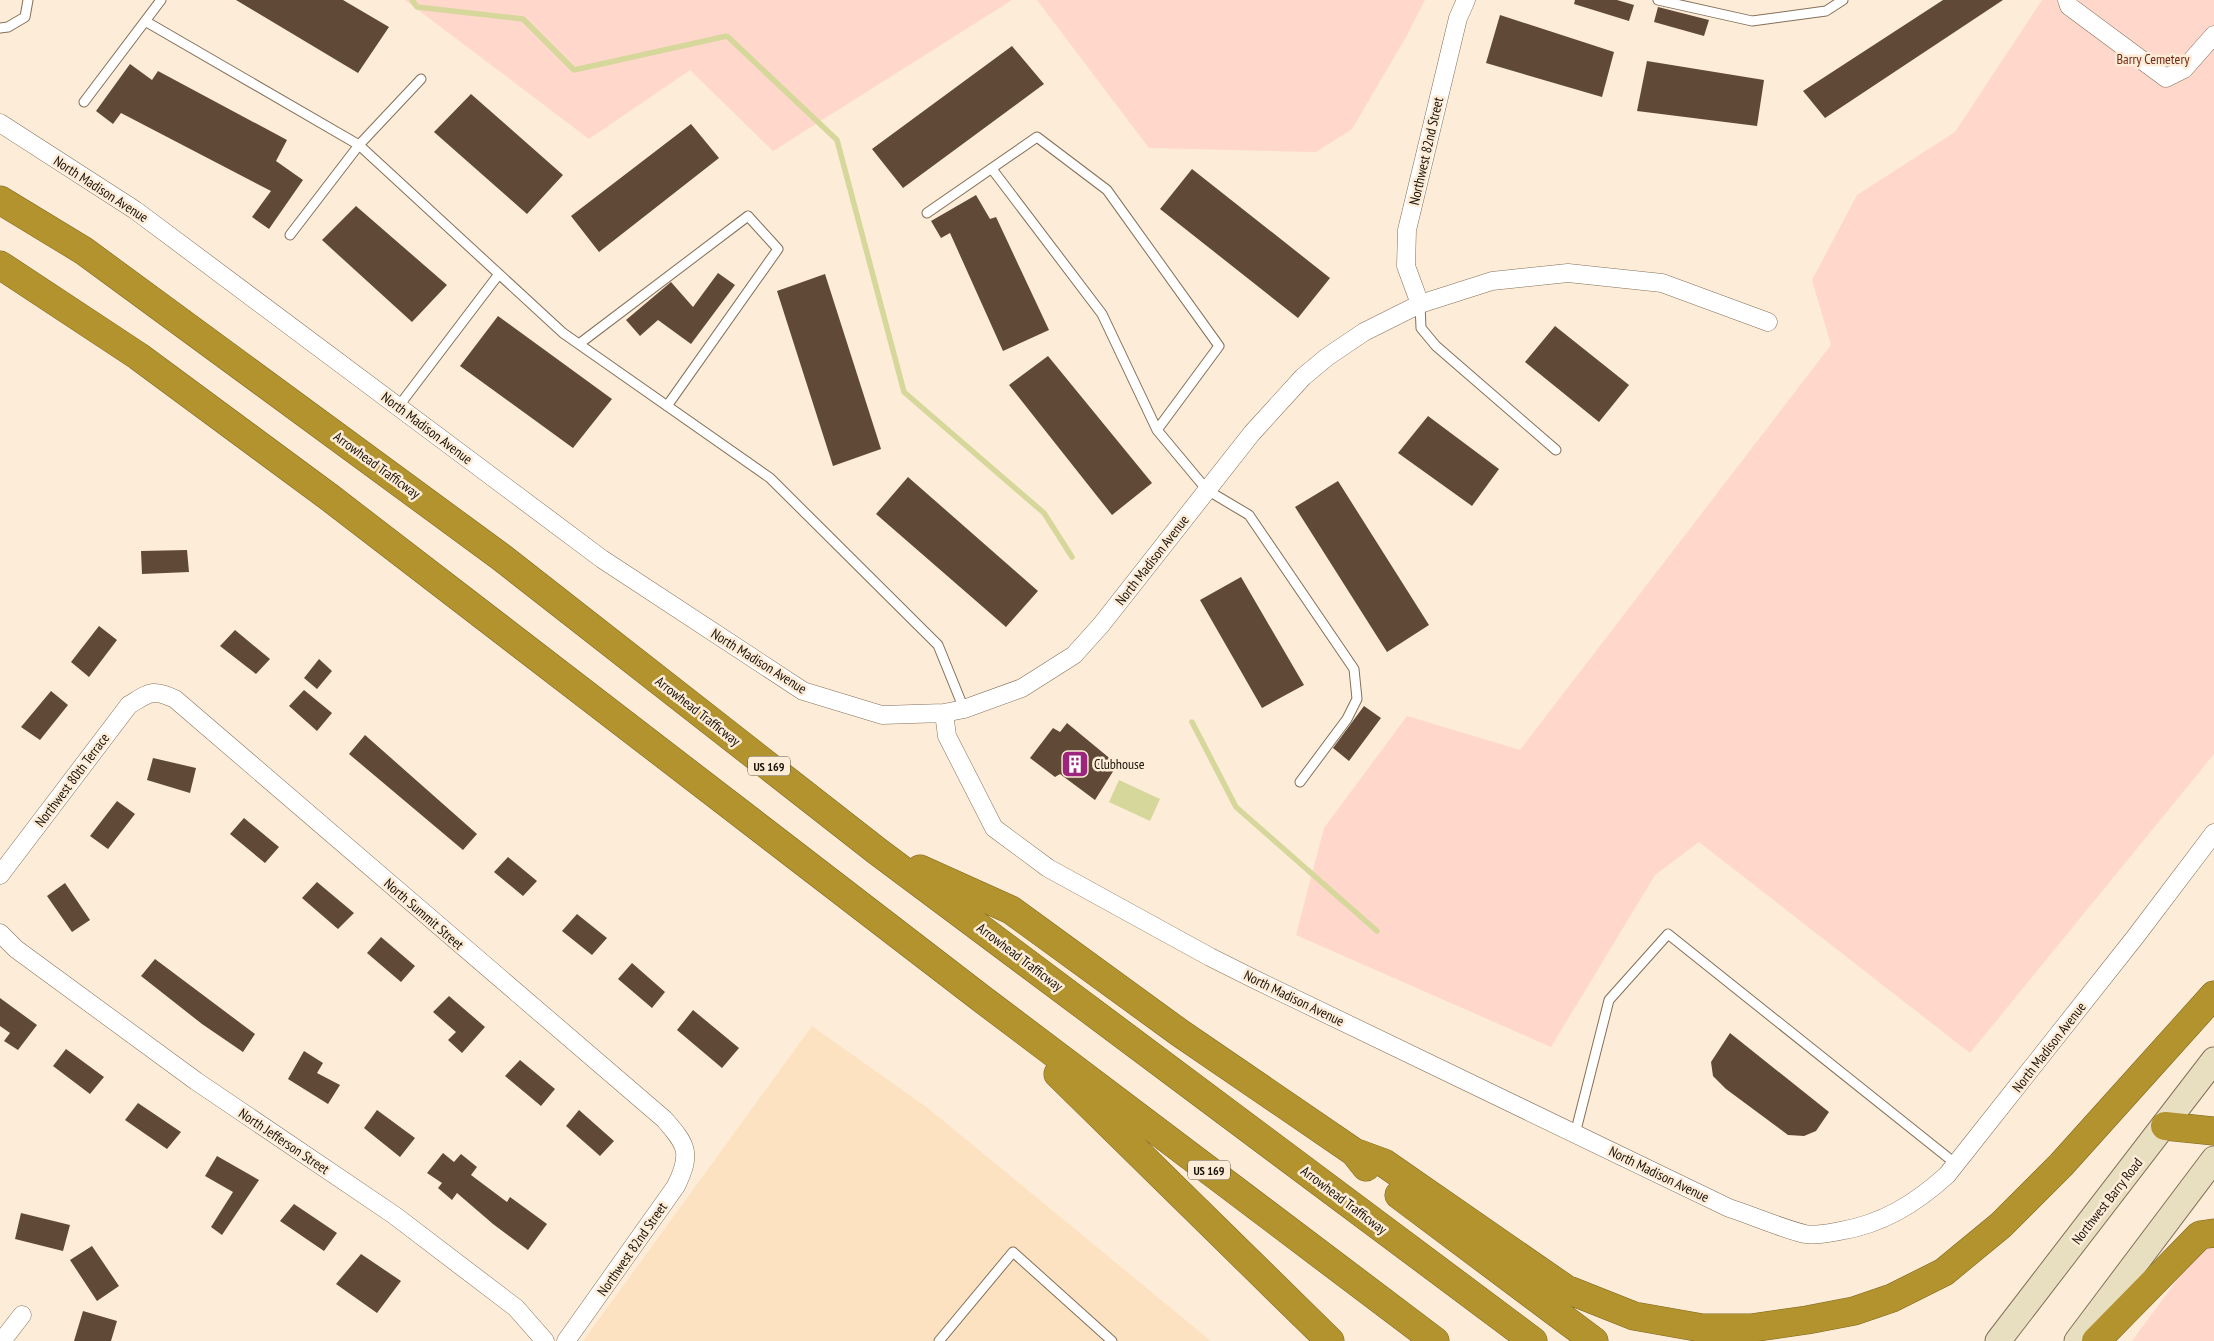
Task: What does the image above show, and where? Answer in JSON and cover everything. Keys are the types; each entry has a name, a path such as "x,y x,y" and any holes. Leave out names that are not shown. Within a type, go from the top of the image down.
{"highway":[{"name":"Arrowhead Trafficway","path":"0,200 84,251 494,551 877,851 1533,1341"},
{"name":"US 169","path":"0,264 138,356 329,498 982,999 1435,1341"},
{"path":"877,851 1011,910 1180,1033 1354,1152 1384,1164 1566,1289 1634,1316 1702,1328 1750,1328 1807,1320 1854,1310 1892,1298 1944,1272 2001,1225 2062,1165 2214,995"},
{"path":"982,999 1330,1341"},
{"path":"2165,1126 2214,1131"},
{"path":"1354,1152 1373,1176 1594,1341"},
{"path":"2096,1341 2200,1235 2214,1233"}],"main road":[{"name":"Northwest Barry Road","path":"1998,1341 2214,1060"},
{"path":"2077,1341 2214,1159"}],"street":[{"name":"Northwest 82nd Street","path":"1420,304 1406,266 1407,230 1458,18 1466,0"},
{"path":"2067,0 2069,6 2166,78 2184,69 2214,36"},
{"name":"North Madison Avenue","path":"0,123 135,210 602,559 803,691 882,715 944,713 964,709 1022,688 1074,655 1102,625 1252,433 1304,377 1327,357 1364,332 1420,304 1492,281 1568,273 1662,283 1768,322"},
{"name":"Northwest 80th Terrace","path":"0,875 129,705 150,692"},
{"name":"North Summit Street","path":"150,692 162,693 175,699 664,1119 679,1136 686,1152"},
{"name":"North Madison Avenue","path":"944,713 947,736 994,828 1048,868 1210,957 1575,1134 1729,1208 1807,1234 1830,1233 1856,1228 1881,1220 1905,1208 1927,1193 1956,1164 2130,944 2214,833"},
{"name":"North Jefferson Street","path":"0,933 16,949 196,1080 394,1215 516,1308 545,1341"},
{"name":"Northwest 82nd Street","path":"566,1341 676,1186 686,1167 686,1152"},
{"path":"2,1341 22,1315"}],"lane":[{"path":"0,28 8,27 24,17 28,0"},
{"path":"84,102 161,0"},
{"path":"1658,0 1752,22 1826,11 1843,0"},
{"path":"145,21 359,145 563,333 770,478 938,645 964,709"},
{"path":"290,235 359,145 421,79"},
{"path":"927,213 1037,137 1108,190 1219,346 1157,430"},
{"path":"992,169 1102,314 1157,430 1207,490 1249,515 1354,669 1357,699 1347,719 1300,782"},
{"path":"579,344 748,216 778,249 667,406"},
{"path":"398,407 499,274"},
{"path":"1420,304 1421,328 1436,346 1556,450"},
{"path":"1575,1134 1609,1000 1668,934 1956,1164"},
{"path":"939,1341 1013,1252 1112,1341"}],"shaded area":[{"path":"1119,780 1160,799 1150,821 1109,802"},
{"path":"812,1026 929,1109 1211,1341 583,1341"}],"green space":[{"path":"405,0 1012,0 773,151 690,70 589,139"},
{"path":"1037,0 1425,0 1406,37 1352,129 1316,152 1149,148"},
{"name":"Barry Cemetery","path":"2042,0 2214,0 2214,754 1970,1053 1699,842 1655,875 1551,1047 1296,935 1324,828 1407,716 1520,750 1831,345 1812,280 1857,195 1955,132"},
{"path":"2214,1230 2214,1341 2132,1341"}],"building":[{"path":"236,0 343,0 389,27 358,73"},
{"path":"1575,0 1617,0 1634,5 1629,21 1574,4"},
{"path":"1943,0 2003,0 1825,118 1803,91"},
{"path":"1658,7 1709,20 1704,36 1654,22"},
{"path":"1500,15 1614,52 1602,97 1486,63"},
{"path":"1012,46 1044,84 903,188 872,149"},
{"path":"1647,61 1764,80 1757,126 1637,111"},
{"path":"130,64 152,80 158,71 287,140 276,161 303,180 269,229 252,217 271,191 121,113 113,124 96,111"},
{"path":"471,94 563,175 527,214 434,132"},
{"path":"691,124 719,158 599,252 571,216"},
{"path":"1192,169 1330,278 1298,318 1160,209"},
{"path":"976,195 990,219 996,217 1049,330 1003,351 950,233 941,238 931,221"},
{"path":"356,206 447,285 412,322 322,240"},
{"path":"718,273 735,285 691,344 658,320 640,336 626,320 671,282 693,307"},
{"path":"825,274 881,449 833,466 777,291"},
{"path":"498,316 612,399 573,448 460,366"},
{"path":"1555,326 1629,385 1599,422 1525,362"},
{"path":"1048,356 1152,483 1112,515 1009,385"},
{"path":"1428,416 1499,469 1472,506 1398,453"},
{"path":"908,477 1038,591 1006,627 876,514"},
{"path":"1338,481 1429,625 1387,652 1295,507"},
{"path":"187,550 189,572 142,574 141,551"},
{"path":"1241,577 1304,685 1262,708 1200,600"},
{"path":"99,626 117,640 89,677 71,662"},
{"path":"235,630 270,659 256,674 220,646"},
{"path":"319,659 332,671 317,689 304,678"},
{"path":"304,690 332,713 317,731 289,706"},
{"path":"51,691 68,705 40,740 21,727"},
{"path":"1364,706 1381,718 1349,761 1333,748"},
{"name":"Clubhouse","path":"1067,723 1113,761 1109,768 1114,770 1095,800 1060,774 1055,777 1030,758 1053,728 1060,732"},
{"path":"365,735 477,834 463,850 349,754"},
{"path":"153,758 196,768 190,793 147,780"},
{"path":"117,801 135,814 108,849 90,836"},
{"path":"244,818 279,847 265,863 230,834"},
{"path":"508,857 537,881 523,896 494,872"},
{"path":"317,882 354,913 338,929 302,898"},
{"path":"65,883 90,920 72,932 47,896"},
{"path":"577,914 607,938 592,955 562,931"},
{"path":"381,937 415,966 401,982 367,953"},
{"path":"155,959 255,1034 243,1052 202,1024 141,976"},
{"path":"632,963 665,992 652,1008 618,979"},
{"path":"449,996 485,1027 462,1053 448,1040 456,1032 433,1012"},
{"path":"0,998 37,1025 18,1050 4,1041 10,1033 0,1026"},
{"path":"693,1010 739,1048 722,1068 677,1030"},
{"path":"1730,1033 1829,1112 1816,1131 1804,1136 1788,1135 1726,1089 1713,1076 1711,1062"},
{"path":"66,1049 104,1077 90,1094 53,1066"},
{"path":"304,1051 323,1063 317,1073 340,1085 328,1104 288,1079"},
{"path":"520,1060 555,1089 541,1106 505,1076"},
{"path":"138,1103 181,1132 167,1149 125,1120"},
{"path":"377,1110 415,1138 400,1157 364,1128"},
{"path":"579,1110 614,1141 600,1156 566,1126"},
{"path":"443,1153 454,1162 461,1154 477,1167 471,1175 507,1202 510,1197 547,1224 528,1250 493,1224 457,1193 452,1200 438,1188 442,1183 427,1173"},
{"path":"217,1156 259,1180 222,1235 211,1227 233,1192 205,1176"},
{"path":"294,1204 337,1233 324,1251 280,1221"},
{"path":"21,1213 70,1225 63,1251 15,1239"},
{"path":"92,1246 119,1286 97,1301 70,1260"},
{"path":"361,1254 401,1281 377,1313 336,1284"},
{"path":"83,1311 117,1321 111,1341 74,1341"}],"waterway":[{"path":"412,0 417,7 523,19 574,70 727,36 837,140 904,392 1044,513 1072,557"},
{"path":"1192,722 1236,807 1377,931"}],"place":[{"name":"Clubhouse","path":"1075,764"}]}
